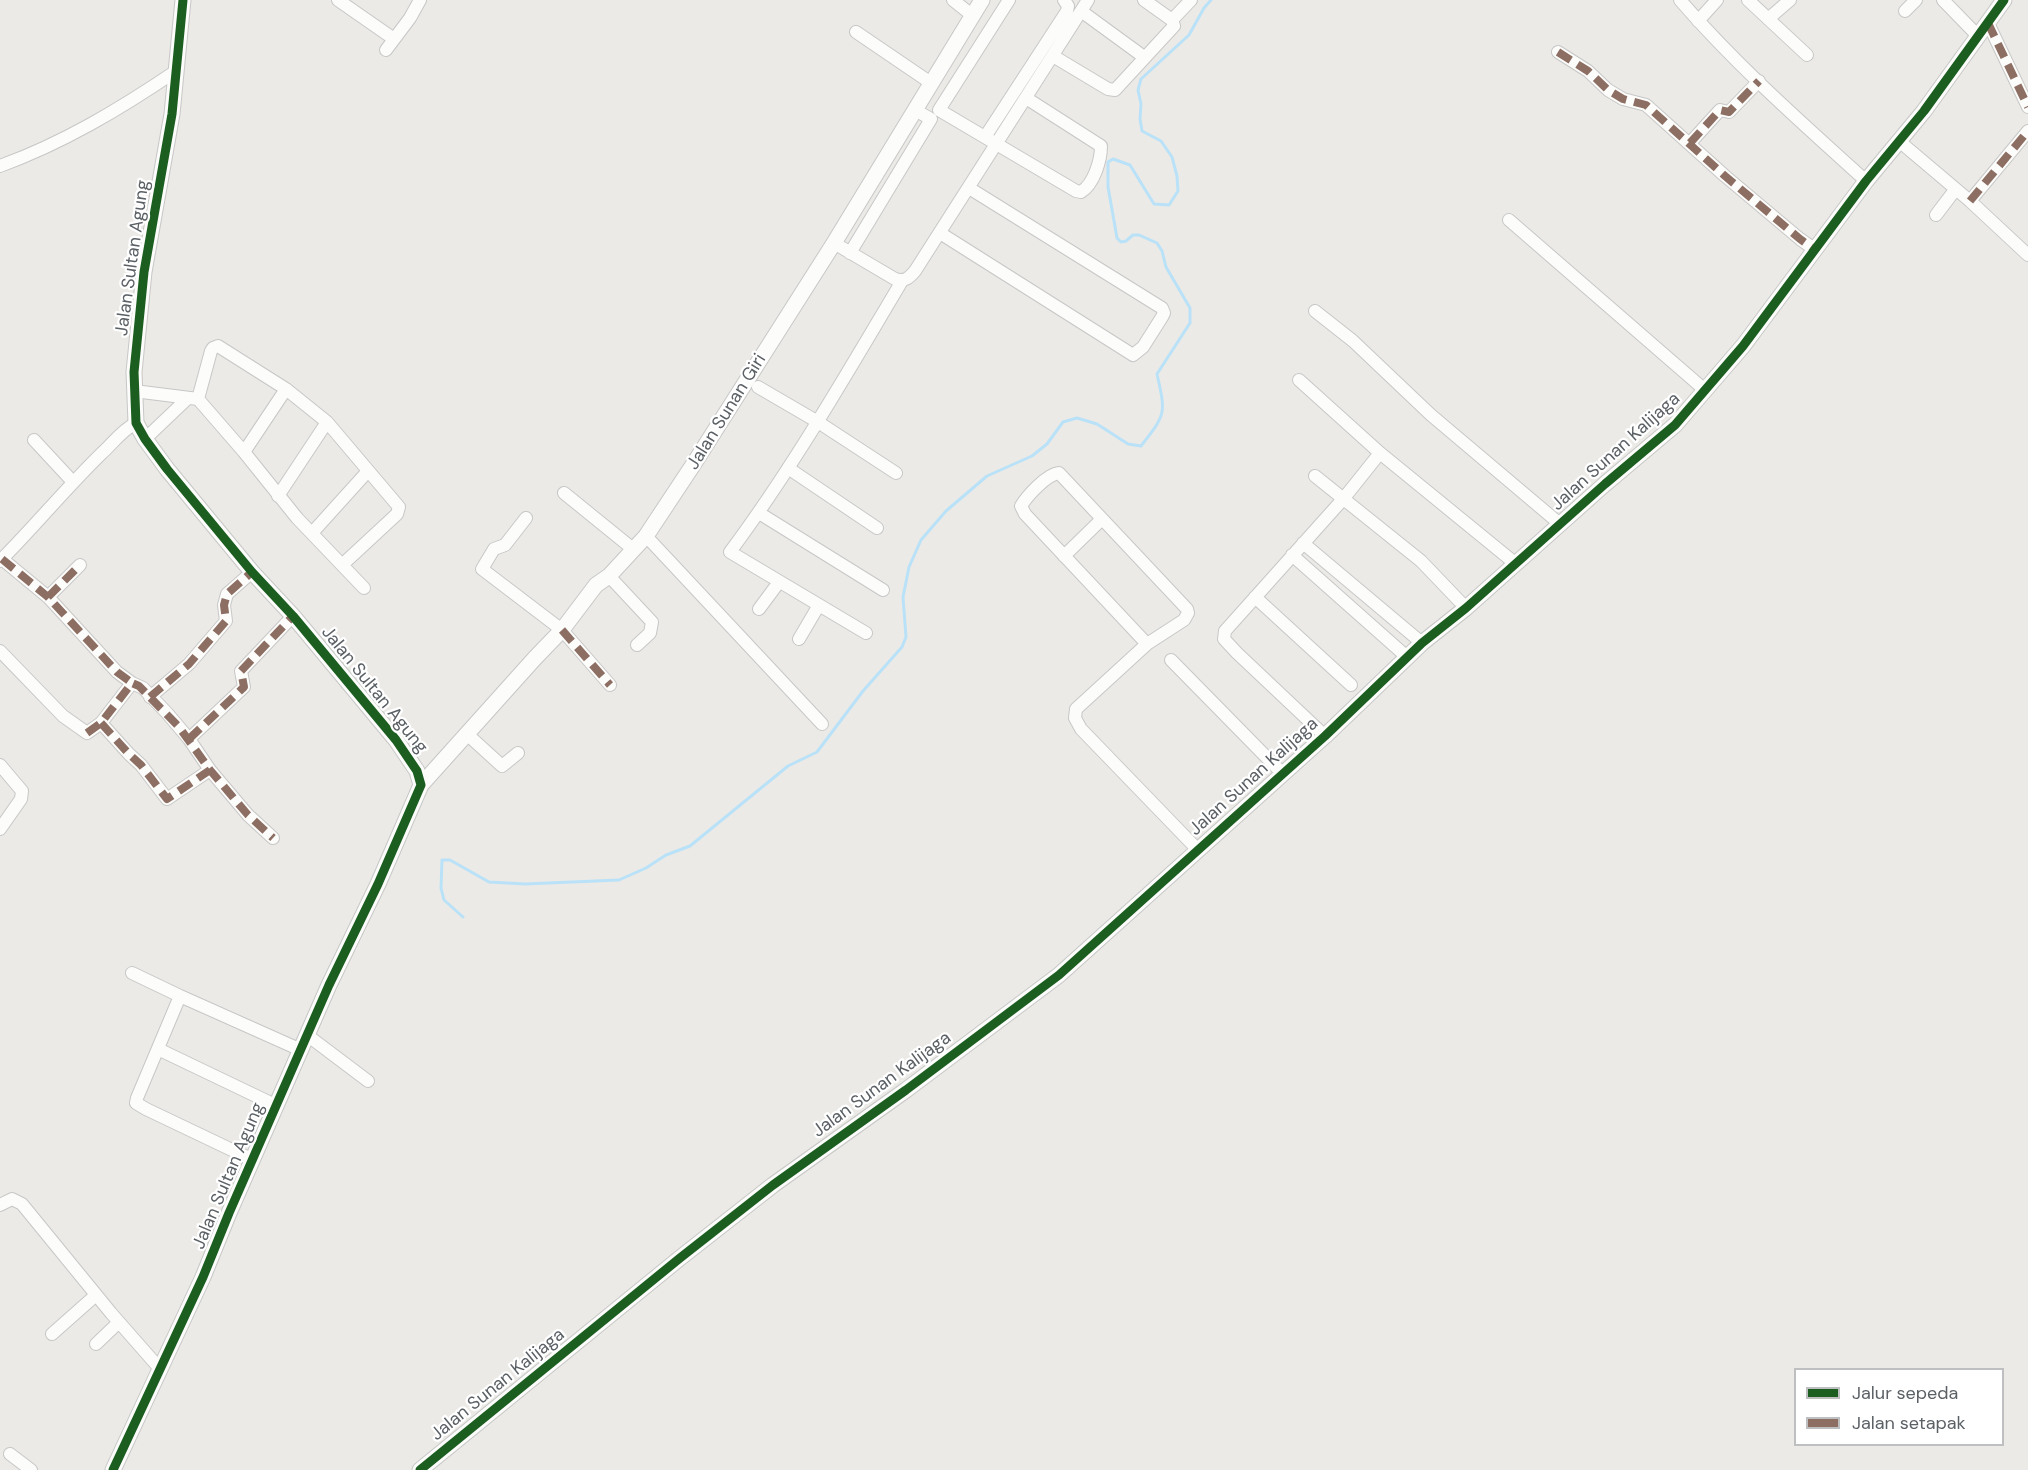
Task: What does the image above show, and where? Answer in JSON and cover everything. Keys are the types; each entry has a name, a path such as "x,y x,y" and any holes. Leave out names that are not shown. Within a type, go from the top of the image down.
{"street":[{"name":"Jalan Sultan Agung","path":"113,1470 161,1370 329,985 378,884 422,785 417,771 396,740 293,616 252,572 145,440 136,423 134,372 144,272 172,114 183,0"},
{"path":"338,0 394,39"},
{"path":"386,50 420,0"},
{"path":"953,0 973,16"},
{"name":"Jalan Sunan Giri","path":"422,785 440,762 468,735 562,630 596,585 609,576 646,536 834,243 982,0"},
{"path":"1009,0 939,109 1082,192 1088,186 1097,166 1101,146 1026,98"},
{"path":"985,137 1067,11 1068,6 1064,0"},
{"path":"866,633 730,552 759,513 818,422 902,281 915,271 1088,0"},
{"path":"1053,56 1112,91 1174,26 1172,20 1144,0"},
{"path":"1172,20 1191,0"},
{"path":"1680,0 1759,81 1866,181"},
{"path":"1698,21 1716,0"},
{"path":"1748,0 1807,54"},
{"path":"1768,19 1790,0"},
{"path":"1905,11 1916,0"},
{"path":"1943,0 1978,36"},
{"name":"Jalan Sunan Kalijaga","path":"420,1470 773,1185 906,1090 1059,975 1325,736 1422,643 1466,608 1675,425 1743,346 1866,181 1924,111 2004,0"},
{"path":"1081,11 1144,57"},
{"path":"1988,22 2028,106"},
{"path":"856,32 931,83"},
{"path":"1558,52 1588,71 1608,90 1623,99 1646,105 1814,249"},
{"path":"0,166 45,149 75,134 176,71"},
{"path":"1690,143 1720,110 1730,112 1759,81"},
{"path":"850,253 932,119 915,110"},
{"path":"1970,201 2028,131"},
{"path":"1899,141 1970,201 2028,255"},
{"path":"940,233 1133,355 1143,347 1164,310 969,188"},
{"path":"1936,215 1955,190"},
{"path":"1509,220 1706,391"},
{"path":"834,243 880,272 902,281"},
{"path":"1315,311 1353,341 1431,415 1560,524"},
{"path":"145,440 193,399 211,351 218,345 286,389 327,422 399,507 399,510 342,565"},
{"path":"1299,380 1380,453 1516,564"},
{"path":"758,387 818,422 896,473"},
{"path":"244,452 286,389"},
{"path":"134,391 193,399 244,452 279,496 364,588"},
{"path":"279,496 327,422"},
{"path":"136,423 126,428 1,560 48,597 117,672 143,688 189,739 210,770 248,815 273,838"},
{"path":"34,440 73,482"},
{"path":"1325,736 1237,654 1224,639 1225,631 1344,498 1380,453"},
{"path":"788,468 877,528"},
{"path":"312,533 368,471"},
{"path":"1147,644 1064,556 1021,506 1025,499 1051,474 1059,473 1187,609 1188,613 1184,620 1147,644 1076,709 1075,718 1081,729 1198,850"},
{"path":"1315,476 1421,561 1466,608"},
{"path":"564,493 633,549"},
{"path":"759,513 883,590"},
{"path":"526,518 505,545 494,549 482,568 562,630 610,685"},
{"path":"1064,556 1102,519"},
{"path":"646,536 822,724"},
{"path":"1303,543 1422,643"},
{"path":"1292,555 1407,657"},
{"path":"48,597 80,565"},
{"path":"150,697 189,664 226,621 224,604 227,594 252,572"},
{"path":"1328,587 1340,574"},
{"path":"609,576 652,622 650,633 638,645"},
{"path":"759,609 779,582"},
{"path":"1255,597 1351,685"},
{"path":"1362,617 1374,602"},
{"path":"799,639 819,605"},
{"path":"189,739 244,687 241,671 293,616"},
{"path":"0,651 72,724 87,733 101,723 132,683"},
{"path":"1171,660 1283,774"},
{"path":"101,723 141,765 167,799 210,770"},
{"path":"468,735 502,766 518,753"},
{"path":"0,765 23,794 0,829"},
{"path":"132,973 301,1050"},
{"path":"180,996 136,1098 136,1103 253,1160"},
{"path":"307,1035 368,1081"},
{"path":"158,1049 277,1106"},
{"path":"0,1205 12,1199 22,1204 161,1370"},
{"path":"52,1334 96,1294"},
{"path":"96,1344 119,1322"},
{"path":"10,1454 31,1470"}],"waterway":[{"path":"463,917 444,900 441,888 442,860 450,860 489,882 525,884 619,880 646,868 666,855 690,846 788,766 817,752 863,691 902,647 906,637 903,597 909,567 921,540 946,511 987,476 1032,456 1047,444 1063,422 1077,418 1097,424 1128,444 1141,446 1162,413 1162,398 1157,374 1190,323 1190,308 1166,267 1162,251 1157,243 1139,235 1133,235 1121,242 1117,238 1108,187 1108,162 1113,159 1130,165 1154,204 1169,205 1178,191 1172,157 1161,141 1142,131 1138,90 1141,79 1189,35 1211,0"}],"marked path":[{"path":"1988,23 2028,107"},
{"path":"1558,52 1588,71 1608,90 1623,99 1646,105 1725,176 1814,249"},
{"path":"1690,143 1720,110 1729,112 1759,81"},
{"path":"1970,201 2028,131"},
{"path":"2,559 48,597 117,672 132,683"},
{"path":"48,597 80,565"},
{"path":"150,697 189,664 226,621 224,605 227,594 252,572"},
{"path":"189,739 244,687 241,671 293,616"},
{"path":"562,630 610,685"},
{"path":"87,733 101,723 132,683 139,686 179,727 210,770 248,815 273,838"},
{"path":"101,723 141,765 167,799 210,770"}],"cycle path":[{"path":"113,1470 203,1277 329,985 378,884 421,785 417,771 396,740 167,469 136,423 134,372 144,272 172,114 183,0"},
{"path":"420,1470 773,1185 906,1090 1059,975 1325,736 1422,643 1466,608 1675,425 1743,346 1866,181 1924,111 2004,0"}]}
